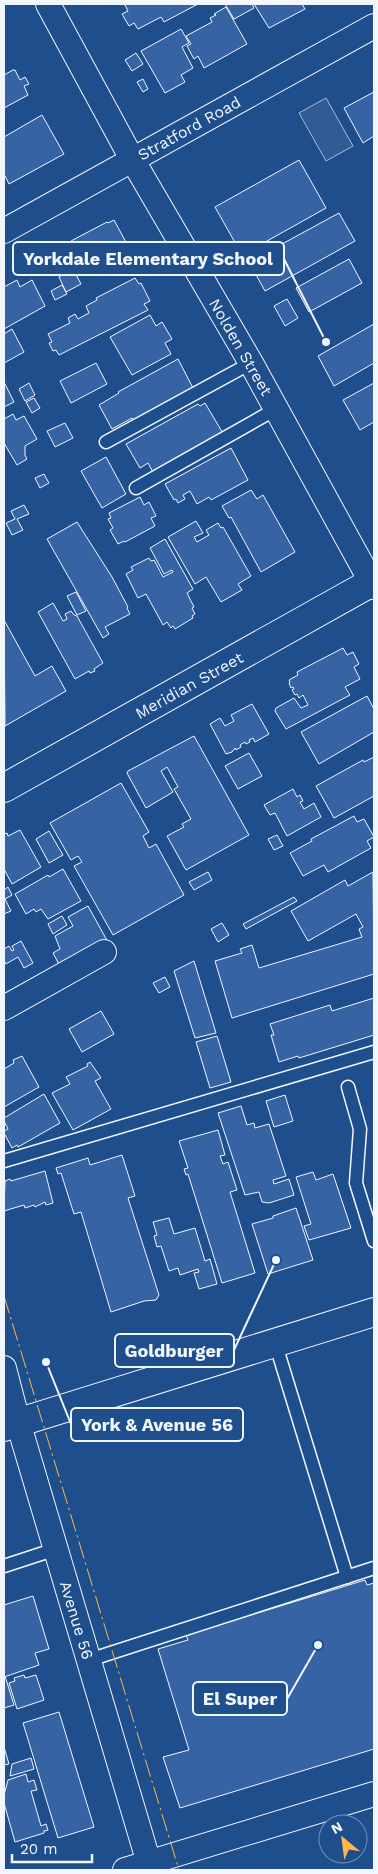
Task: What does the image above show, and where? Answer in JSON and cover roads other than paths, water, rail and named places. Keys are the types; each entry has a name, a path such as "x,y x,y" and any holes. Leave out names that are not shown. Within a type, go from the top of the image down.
{"street":[{"name":"Nolden Street","path":"48,4 132,159 251,363 373,584"},
{"name":"Stratford Road","path":"4,231 374,26"},
{"name":"Meridian Street","path":"4,788 373,584"},
{"path":"4,1008 104,952"},
{"path":"11,1425 374,1312"},
{"name":"Avenue 56","path":"4,1368 11,1425 56,1549 150,1867"},
{"path":"125,1870 150,1867 374,1794"}],"lane":[{"path":"106,442 251,363"},
{"path":"136,488 276,409"},
{"path":"4,1161 374,1052"},
{"path":"348,1087 360,1129 356,1183 374,1241"},
{"path":"275,1342 347,1577"},
{"path":"4,1566 56,1549"},
{"path":"89,1660 374,1568"}],"place":[{"name":"Yorkdale Elementary School","path":"326,342"},
{"name":"Goldburger","path":"276,1260"},
{"name":"York & Avenue 56","path":"46,1362"},
{"name":"El Super","path":"318,1645"}]}
